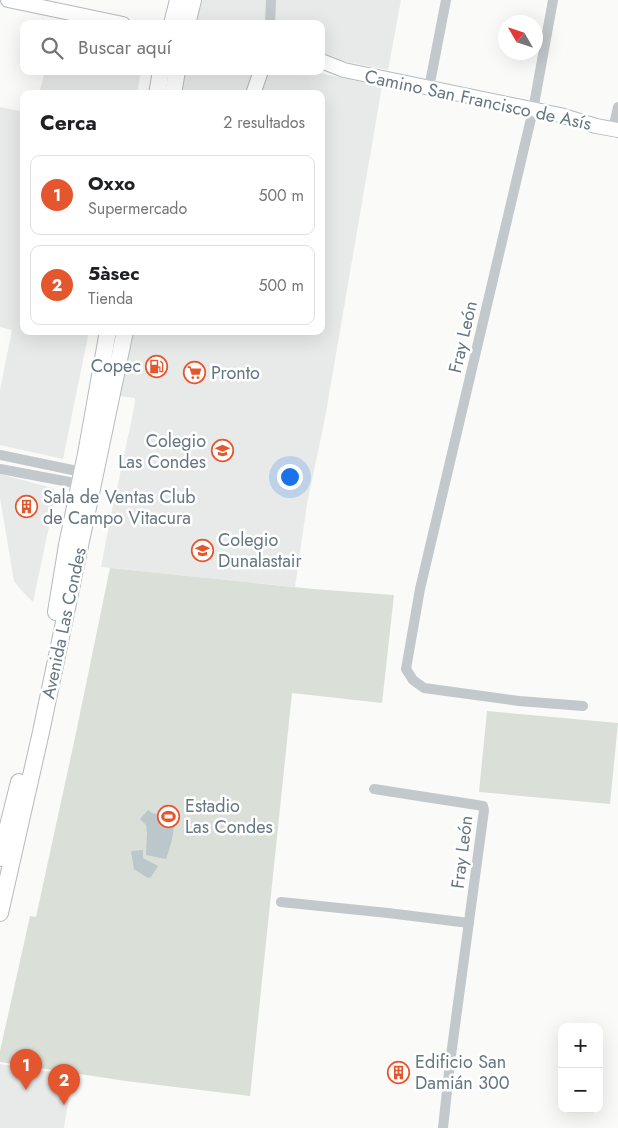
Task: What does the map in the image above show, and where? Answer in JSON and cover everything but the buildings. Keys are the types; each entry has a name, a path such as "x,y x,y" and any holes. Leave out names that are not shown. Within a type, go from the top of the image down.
{"main road":[{"path":"8,0 104,20"},
{"path":"173,20 178,0"},
{"path":"188,20 193,0"},
{"path":"0,8 59,20"},
{"name":"Camino San Francisco de Asís","path":"325,63 344,70 560,115 616,130"},
{"name":"Camino San Francisco de Asís","path":"325,71 332,72 344,70"},
{"path":"158,90 160,75"},
{"path":"174,90 176,75"},
{"path":"254,90 260,75"},
{"name":"Avenida Las Condes","path":"0,858 39,698 107,335"},
{"name":"Avenida Las Condes","path":"0,913 43,723 124,335"}],"street":[{"path":"270,20 271,0"},
{"path":"429,88 446,0"},
{"name":"Fray León","path":"553,0 533,110 420,589 406,669 413,680 424,688 582,706"},
{"name":"Camino San Francisco de Asís","path":"616,130 618,107"},
{"path":"0,455 81,478"},
{"path":"0,469 81,478"},
{"name":"Fray León","path":"374,789 483,806 484,810 443,1128"},
{"path":"282,902 469,923"}],"shaded area":[{"path":"201,0 401,0 388,70 325,58 325,20 196,20"},
{"path":"325,74 382,86 325,418 307,504 295,587 101,567 134,408 135,398 118,396 130,335 325,335 325,90 180,90 182,75"},
{"path":"44,75 140,75 138,90 40,90"},
{"path":"0,107 20,111 20,335 88,335 63,459 0,445 0,390 12,330 0,327"},
{"path":"0,474 53,488 56,494 33,602 14,581 0,498"},
{"name":"Estadio Las Condes","path":"110,568 313,589 394,595 382,703 292,693 250,1096 126,1081 0,1062 0,1051 30,916 36,917"},
{"path":"487,711 618,723 610,804 479,792"},
{"path":"148,810 152,813 175,818 172,839 166,859 146,855 146,825 140,819"},
{"path":"143,850 143,858 158,866 151,877 148,878 134,869 131,851"},
{"path":"0,1064 72,1075 64,1128 0,1128"}],"place":[{"name":"Copec","path":"157,366"},
{"name":"Pronto","path":"195,373"},
{"name":"Colegio Las Condes","path":"222,451"},
{"name":"Sala de Ventas Club de Campo Vitacura","path":"27,507"},
{"name":"Colegio Dunalastair","path":"202,550"},
{"name":"Estadio Las Condes","path":"169,816"},
{"name":"Edificio San Damián 300","path":"399,1072"},
{"name":"Oxxo","path":"26,1090"},
{"name":"5àsec","path":"64,1105"}]}
